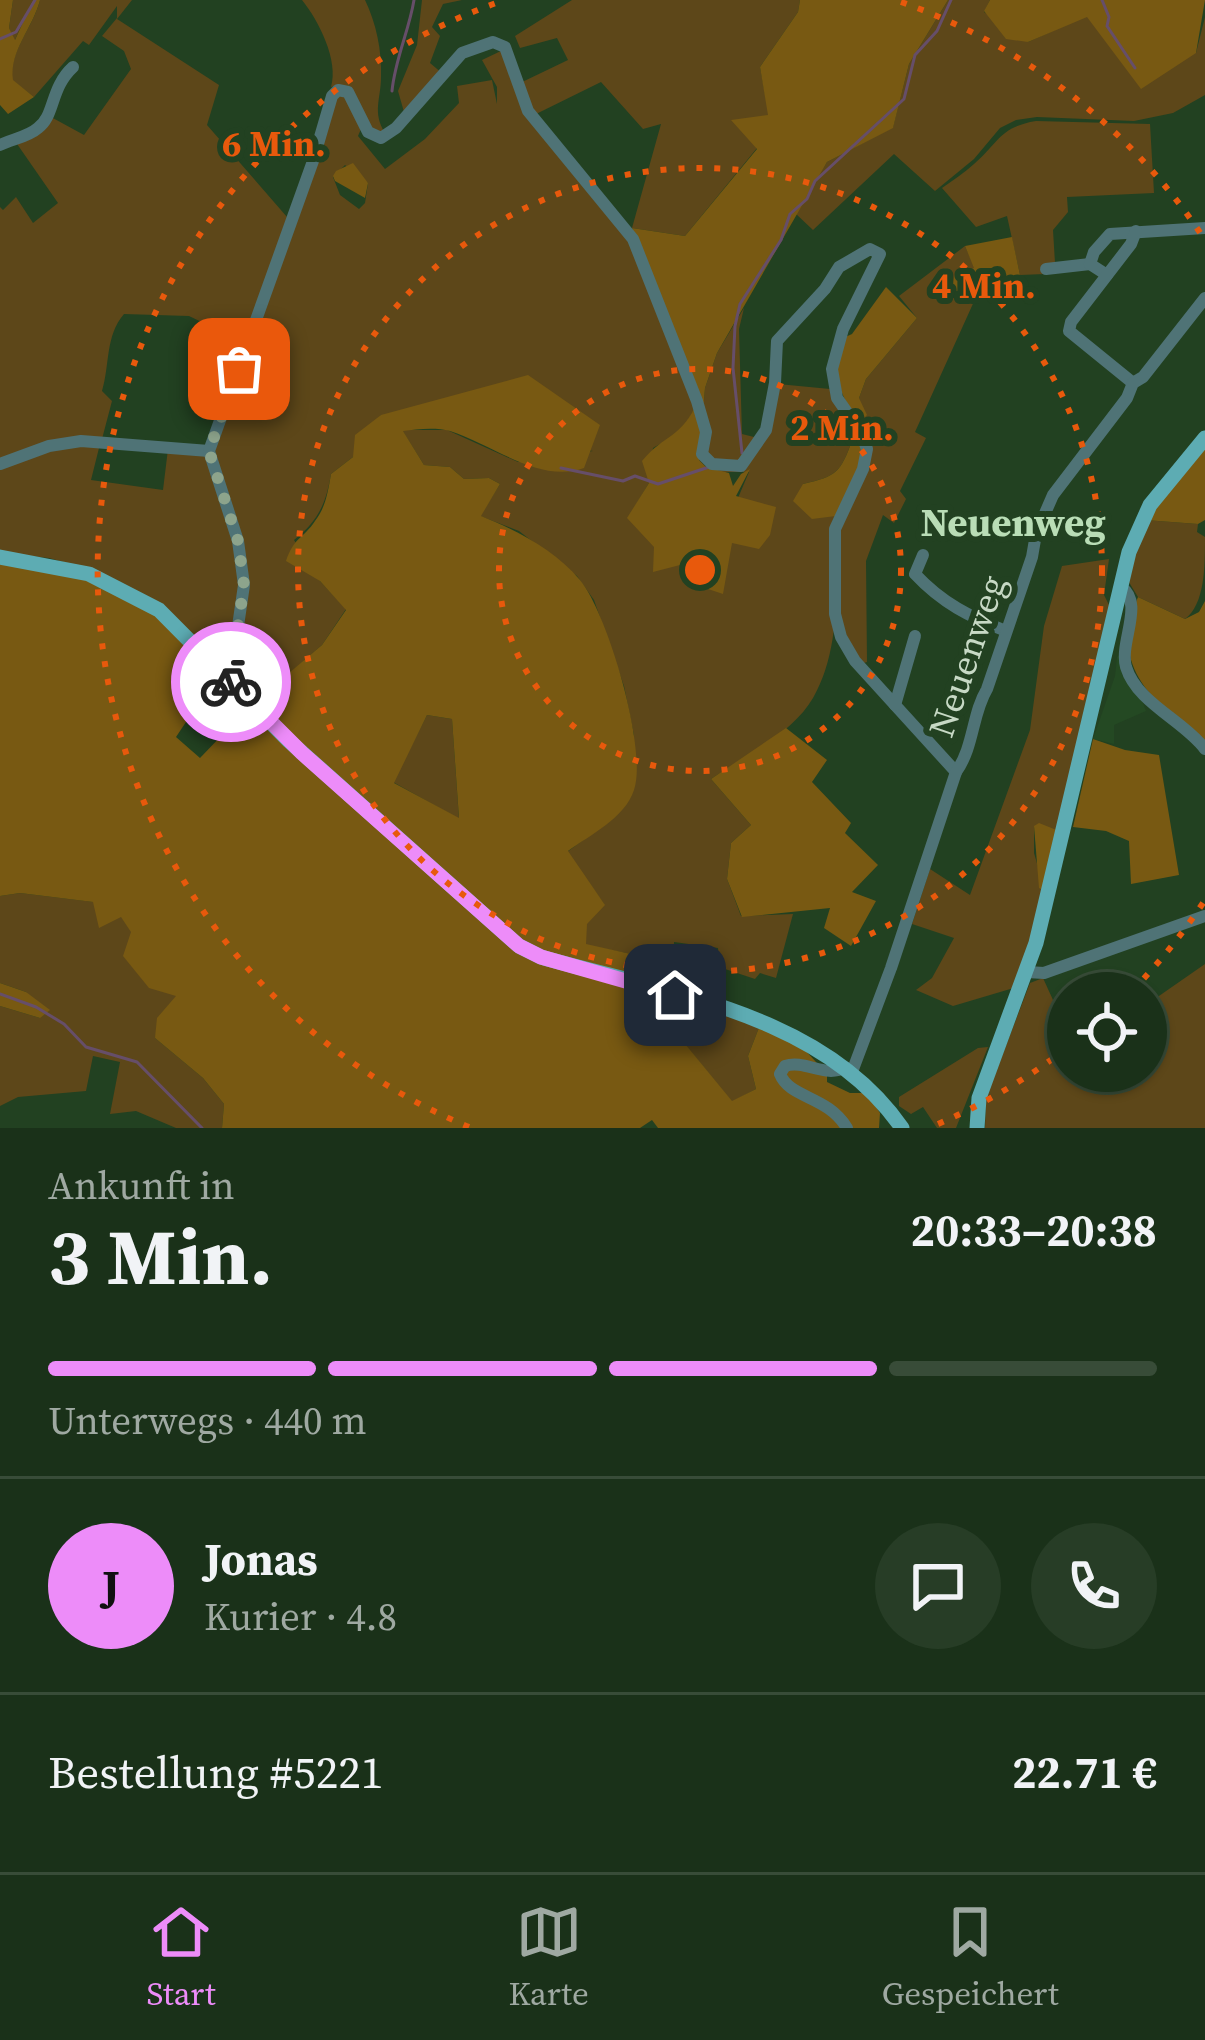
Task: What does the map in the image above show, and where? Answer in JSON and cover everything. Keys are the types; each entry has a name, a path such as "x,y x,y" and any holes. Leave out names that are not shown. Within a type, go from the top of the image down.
{"main road":[{"path":"977,1128 979,1098 1027,972 1120,587 1142,518 1205,438"},
{"path":"0,556 60,566 139,596 167,616 302,753 519,946 541,957 755,1018 848,1070 898,1128"}],"street":[{"path":"220,670 237,632 244,585 238,541 209,451 334,93 348,92 368,132 377,138 385,136 462,53 493,41 505,47 514,80 534,120 631,234 697,401 706,431 702,454 712,464 731,468 748,459 766,430 775,383 775,345 839,267 873,249 881,258 842,329 832,369 837,398 862,435 866,459 835,529 835,614 846,648 956,772"},
{"path":"0,145 40,128 60,79 73,67"},
{"path":"1090,264 1107,236 1205,228"},
{"path":"1132,383 1069,332 1071,322 1136,231"},
{"path":"1046,268 1090,264 1107,275"},
{"name":"Neuenweg","path":"848,1070 892,968 1053,494 1127,398 1132,383 1143,377 1205,298"},
{"path":"0,464 50,446 82,441 209,451"},
{"path":"923,555 915,574 921,580 955,610 1006,631"},
{"path":"1120,587 1132,601 1124,651 1128,673 1143,694 1183,724 1205,748"},
{"path":"895,705 915,636"},
{"path":"1027,972 1044,974 1205,916"},
{"path":"847,1128 826,1103 788,1087 780,1074 784,1066 793,1064 830,1072 848,1070"}],"shaded area":[{"path":"0,0 13,0 9,28 15,40 33,0 40,0 13,69 13,80 34,97 8,114 0,105"},
{"path":"13,0 33,0 14,42 9,28"},
{"path":"40,0 132,0 117,19 219,85 207,125 287,217 244,349 226,327 214,328 189,316 124,314 109,351 102,391 112,401 102,439 0,462 0,207 3,210 16,197 33,223 58,203 15,141 51,117 84,135 131,69 124,51 102,36 117,18 117,6 89,45 83,41 34,97 12,80 12,69"},
{"path":"302,0 365,0 379,47 378,112 385,133 375,133 339,85 331,87 326,42"},
{"path":"422,0 462,0 443,4 432,27 440,36 430,63 443,74 404,112 398,91 417,45"},
{"path":"572,0 800,0 798,12 760,67 769,115 757,148 685,236 632,228 661,124 643,129 601,82 534,115 518,84 568,60 557,38 520,48 515,36"},
{"path":"800,0 948,0 909,64 893,128 827,162 717,353 705,388 699,460 706,467 729,473 733,486 750,469 736,496 776,507 770,535 759,549 732,543 723,594 708,589 710,564 653,572 654,547 627,518 649,483 642,461 679,429 698,400 632,228 685,236 757,149 731,120 768,115 760,67 798,12"},
{"path":"948,0 990,0 984,12 1028,42 1086,16 1196,53 1205,17 1205,95 1173,113 1134,121 1016,120 1000,128 974,159 935,191 894,154 813,230 795,213 827,162 893,127 909,64"},
{"path":"990,0 1205,0 1196,53 1141,89 1087,17 1028,42 1006,39 984,11"},
{"path":"503,50 512,81 628,233 696,405 679,431 653,448 649,483 628,518 680,565 710,564 749,472 717,472 699,460 705,388 717,353 744,308 739,329 742,434 762,439 778,384 830,389 861,440 852,441 836,472 803,484 836,516 836,610 823,678 793,723 711,779 751,825 731,843 727,879 741,916 793,914 776,978 760,973 755,979 719,967 718,948 674,942 672,990 637,981 631,954 586,945 586,924 604,904 567,852 616,816 634,735 624,686 594,600 577,576 519,531 480,516 500,484 489,478 464,479 450,467 424,465 402,430 447,430 518,462 593,451 381,415 353,457 331,474 320,511 294,540 320,581 346,609 322,645 256,702 228,670 246,584 216,467 215,445 333,100 344,93 361,129 358,136 385,169 425,139 459,103 457,86 492,80 497,104 497,87 482,60","holes":["345,165 368,183 365,203 359,209 340,195 333,177"]},
{"path":"1036,121 1150,124 1154,193 1067,197 1068,212 1053,230 1055,263 1045,274 1020,275 1007,216 976,227 942,188 1007,131"},
{"path":"353,163 368,183 365,198 333,176"},
{"path":"1012,237 1020,275 949,298 955,274 974,268 965,246"},
{"path":"965,246 975,268 950,297 981,286 915,432 926,438 900,491 906,499 894,523 883,515 866,561 867,662 861,664 838,620 835,549 848,502 859,398 866,379 917,318 899,296"},
{"path":"886,287 917,318 866,379 859,398 867,415 860,422 839,384 841,339 852,334"},
{"path":"528,375 600,425 584,468 567,472 533,467 450,431 403,431 424,465 450,467 464,479 489,478 500,484 481,516 534,542 570,569 591,597 613,650 630,714 637,771 634,790 623,809 568,851 605,905 587,924 586,944 631,954 640,989 732,1101 756,1089 748,1056 760,1025 805,1050 827,1074 827,1082 850,1093 867,1093 880,1113 879,1128 658,1128 652,1120 640,1128 222,1128 224,1104 203,1078 155,1038 157,1018 176,996 149,988 123,956 131,932 121,917 99,928 93,902 20,893 0,896 0,561 49,566 139,599 218,674 176,737 200,758 250,706 322,645 346,610 320,581 286,561 322,510 331,474 353,457 355,435 381,415","holes":["427,715 452,719 459,818 394,783"]},
{"path":"861,440 863,459 836,516 812,519 793,501 803,484 836,472 852,441"},
{"path":"1205,443 1205,520 1198,524 1145,520"},
{"path":"100,444 91,480 163,490 168,449 203,453 208,459 241,570 239,612 221,663 92,570 49,558 0,553 0,466 50,448"},
{"path":"1145,520 1198,524 1197,532 1205,537 1200,594 1185,619 1138,597 1127,579"},
{"path":"1109,559 1104,595 1112,611 1059,831 1034,826 1034,853 1045,891 1017,987 953,1006 916,990 932,978 954,938 912,924 930,869 970,895 1030,730 1044,626 1062,566"},
{"path":"1138,597 1185,619 1199,612 1205,601 1205,746 1154,698 1133,665 1128,645"},
{"path":"1122,653 1122,675 1146,711 1114,725 1114,744 1093,739"},
{"path":"427,715 452,719 459,819 393,782"},
{"path":"786,728 827,760 812,782 851,823 845,833 878,865 852,892 876,901 851,946 824,928 830,908 742,917 727,879 731,843 751,825 711,779"},
{"path":"1093,739 1159,755 1179,875 1131,884 1129,841 1106,831 1073,827"},
{"path":"1039,823 1059,831 1045,891 1039,888 1034,826"},
{"path":"20,893 94,902 121,916 177,996 155,1038 203,1078 224,1104 222,1128 176,1128 136,1111 110,1114 120,1062 93,1056 86,1091 18,1097 0,1106 0,1006 40,1018 26,992 0,983 0,896"},
{"path":"1205,964 1205,1128 985,1128 986,1098 1030,983 1043,978 1047,987 1047,1092 1167,1092 1167,990"},
{"path":"0,983 26,992 50,1010 40,1018 0,1006"},
{"path":"640,989 760,1025 748,1056 756,1089 732,1102"},
{"path":"988,1047 956,1128 937,1128 923,1107 911,1114 899,1106 899,1097 978,1048"}],"waterway":[{"path":"0,39 16,32 35,0"},
{"path":"392,91 414,0"},
{"path":"742,453 733,368 740,304 781,240 790,214 807,199 815,181 904,99 915,55 937,31 951,0"},
{"path":"1102,0 1109,17 1107,26 1135,68"},
{"path":"561,468 623,481 635,476 658,484 709,467"},
{"path":"0,994 64,1024 86,1047 137,1062 202,1128"}],"way so far":[{"path":"231,682 220,670 242,613 243,570 209,451 239,369"}],"district":[{"name":"Neuenweg","path":"1013,522"}],"route":[{"path":"231,682 302,753 519,946 541,957 675,995"}]}
